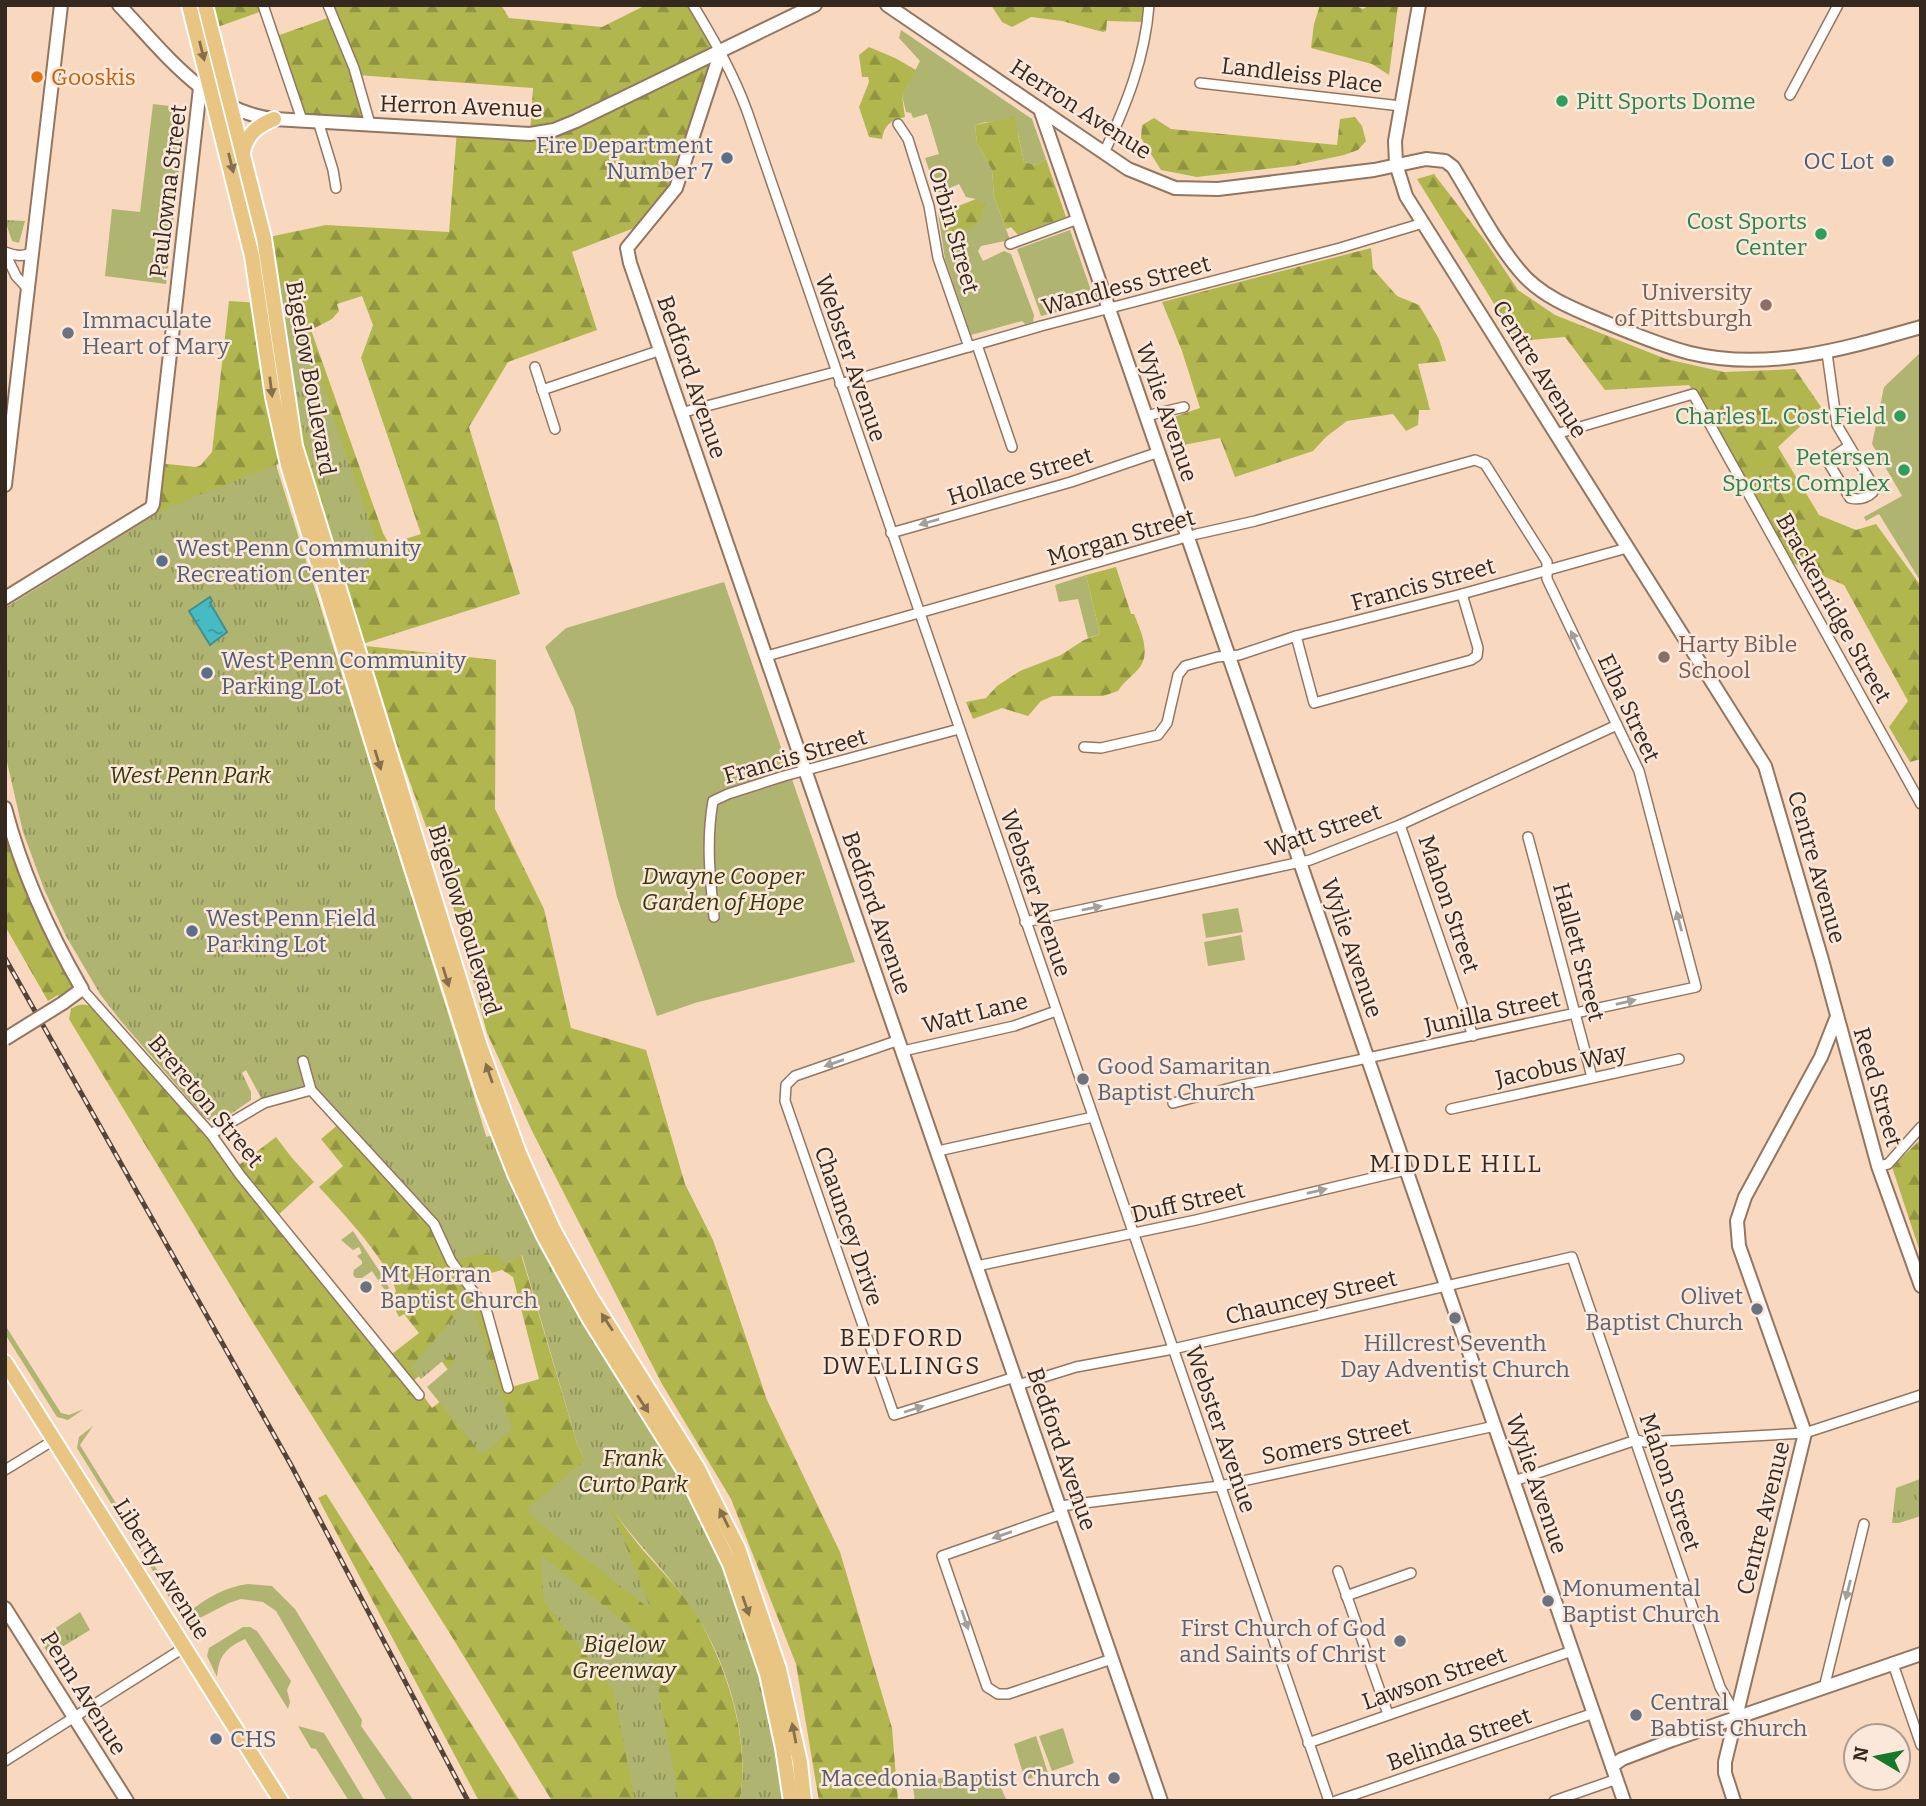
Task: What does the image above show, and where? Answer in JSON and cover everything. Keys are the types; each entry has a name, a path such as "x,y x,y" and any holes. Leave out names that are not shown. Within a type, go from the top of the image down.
{"main road":[{"name":"Bigelow Boulevard","path":"189,5 254,266 273,397 288,466 472,1060 515,1174 544,1236 589,1318 684,1470 730,1564 767,1674 791,1801"},
{"name":"Bigelow Boulevard","path":"205,5 264,239 295,446 484,1057 519,1153 553,1229 590,1296 697,1467 738,1548 779,1669 800,1762 804,1801"},
{"path":"243,153 252,131 274,120"},
{"name":"Liberty Avenue","path":"5,1362 281,1801"}],"street":[{"path":"5,485 61,5"},
{"name":"Herron Avenue","path":"119,5 200,88 247,115 274,120 530,134 554,130 816,5"},
{"path":"263,5 302,120"},
{"path":"328,5 356,75 370,124"},
{"name":"Webster Avenue","path":"693,5 721,51 743,101 1329,1801"},
{"name":"Herron Avenue","path":"887,5 1128,169 1175,188 1218,189 1374,170 1396,164 1437,159 1445,161 1452,167 1519,271 1558,302 1647,339 1690,353 1745,360 1827,353"},
{"path":"1104,153 1130,94 1145,39 1149,5"},
{"name":"Centre Avenue","path":"1419,5 1395,141 1396,164 1406,196 1765,766 1822,960 1836,1019 1821,1056 1745,1197 1737,1221 1739,1246 1805,1433 1724,1766 1734,1801"},
{"path":"1790,95 1838,5"},
{"name":"Bedford Avenue","path":"721,51 676,188 627,248 1161,1801"},
{"name":"Landleiss Place","path":"1200,83 1401,106"},
{"name":"Paulowna Street","path":"5,597 151,508 155,499 200,88"},
{"name":"Wylie Avenue","path":"1040,109 1624,1801"},
{"path":"318,121 336,188"},
{"name":"Orbin Street","path":"898,124 908,139 926,195 938,258 1012,447"},
{"path":"1010,244 1078,219"},
{"name":"Wandless Street","path":"840,384 1423,223"},
{"path":"5,252 20,256 33,251"},
{"path":"5,252 16,276 28,289"},
{"path":"1849,446 1828,463 1850,498 1858,500 1870,495 1872,488 1849,446 1837,425 1827,353 1921,327"},
{"path":"542,390 661,349"},
{"path":"535,367 555,429"},
{"path":"684,412 835,372"},
{"name":"Brackenridge Street","path":"1556,434 1693,394 1921,804"},
{"path":"1146,416 1184,407"},
{"name":"Hollace Street","path":"891,533 1071,482 1159,452"},
{"name":"Morgan Street","path":"767,656 1188,537 1475,460 1485,464"},
{"name":"Elba Street","path":"1485,464 1547,562 1547,579 1639,771 1696,987"},
{"name":"Francis Street","path":"1084,747 1101,748 1158,734 1167,723 1178,675 1185,666 1627,548"},
{"path":"1296,636 1314,703 1471,660 1477,656 1478,648 1462,594"},
{"name":"Watt Street","path":"1026,922 1301,862 1400,825 1617,725"},
{"name":"Francis Street","path":"714,917 708,854 708,828 713,801 806,771 959,729"},
{"name":"Brereton Street","path":"5,808 27,881 60,951 82,989 211,1134 240,1175 419,1395"},
{"name":"Mahon Street","path":"1400,825 1473,1036"},
{"name":"Hallett Street","path":"1528,836 1592,1077"},
{"name":"Junilla Street","path":"1173,1103 1237,1086 1696,987"},
{"path":"5,1039 82,989"},
{"name":"Watt Lane","path":"901,1046 1014,1026 1056,1011"},
{"name":"Reed Street","path":"1836,1019 1878,1166 1921,1286"},
{"name":"Chauncey Drive","path":"901,1046 795,1076 786,1085 785,1101 894,1415 1016,1381"},
{"name":"Jacobus Way","path":"1451,1109 1679,1059"},
{"path":"303,1061 311,1090 434,1224 451,1261 486,1309 508,1388"},
{"path":"211,1134 264,1102 311,1090"},
{"path":"938,1151 1093,1117"},
{"path":"1878,1166 1888,1164 1921,1128"},
{"name":"Duff Street","path":"977,1266 1134,1234 1406,1170"},
{"name":"Mahon Street","path":"1572,1257 1720,1687 1737,1717"},
{"name":"Chauncey Street","path":"1016,1381 1173,1349 1572,1257"},
{"path":"1514,1481 1636,1440 1646,1442 1805,1433 1921,1395"},
{"name":"Somers Street","path":"1112,1659 1007,1694 998,1694 987,1687 942,1556 1061,1510 1220,1486 1495,1426"},
{"path":"5,1470 54,1440"},
{"path":"1824,1688 1864,1524"},
{"path":"1338,1571 1388,1714"},
{"path":"1346,1596 1412,1573"},
{"name":"Penn Avenue","path":"5,1608 127,1801"},
{"path":"5,1761 185,1647"},
{"name":"Lawson Street","path":"1308,1743 1572,1651"},
{"path":"1612,1766 1647,1749 1921,1654"},
{"path":"1893,1664 1921,1745"},
{"name":"Belinda Street","path":"1336,1801 1594,1713"},
{"path":"1554,1801 1617,1779"}],"green space":[{"path":"205,5 263,5 265,10 212,29"},
{"path":"328,5 501,5 509,18 602,27 646,5 693,5 721,51 683,171 647,223 572,252 597,330 508,362 469,427 520,594 356,646 305,482 264,238 326,225 449,232 457,130 530,134 533,88 357,75 370,124 302,120 274,37 333,16","holes":["362,296 373,325 361,358 421,534 389,544 311,330 332,319 339,311 337,304"]},
{"path":"991,5 1145,5 1142,22 1107,21 1106,31 1103,32 1062,21 1031,17 1012,27 1002,22"},
{"path":"1320,5 1354,5 1363,9 1370,5 1398,5 1389,75 1372,64 1311,48"},
{"path":"901,30 1032,119 1046,159 1036,165 1024,162 1018,134 998,123 975,125 977,143 992,170 994,197 1010,240 981,246 978,251 983,261 1004,251 1011,254 1034,315 1033,322 1025,324 1022,321 971,335 945,259 938,214 942,218 976,199 966,197 959,184 936,192 925,158 939,154 927,114 913,118 911,113 906,112 902,96 920,61 899,38"},
{"path":"869,47 916,70 902,96 905,117 889,124 882,139 869,137 859,107 869,82 868,77 862,77 859,55"},
{"path":"153,104 186,108 166,284 105,276 112,209 140,212"},
{"path":"1014,117 1024,162 1036,165 1046,159 1066,217 1018,235 1011,227 1006,229 994,197 992,170 977,143 975,125"},
{"path":"1355,117 1362,126 1366,141 1358,150 1292,166 1197,177 1161,170 1141,138 1142,125 1154,118 1171,129 1337,145 1340,119"},
{"path":"1434,174 1486,242 1518,290 1555,315 1666,359 1724,372 1795,369 1821,407 1778,447 1819,515 1856,530 1876,524 1921,586 1921,759 1910,762 1889,727 1908,701 1844,585 1788,561 1749,483 1689,385 1605,390 1565,337 1517,341 1417,179"},
{"path":"976,199 985,204 978,223 963,232 948,234 938,214"},
{"path":"5,220 25,221 19,243 12,241"},
{"path":"1070,230 1095,302 1041,316 1017,249"},
{"path":"1371,248 1373,269 1397,296 1419,305 1439,339 1446,361 1418,364 1430,410 1419,410 1418,425 1406,431 1393,414 1347,421 1313,451 1235,477 1220,438 1173,447 1162,421 1200,408 1182,351 1162,302"},
{"path":"278,276 302,327 378,546 358,576 339,560 293,392 274,278"},
{"path":"229,301 261,303 287,460 276,465 477,1106 577,1443 617,1516 684,1596 709,1638 727,1682 739,1729 742,1753 740,1801 552,1801 449,1632 252,1321 69,1019 71,1009 78,1005 99,1009 235,1168 276,1137 314,1182 276,1217 388,1357 419,1333 404,1314 399,1317 397,1304 392,1299 396,1291 383,1264 351,1222 319,1187 343,1166 321,1139 340,1123 311,1090 250,1076 234,1048 159,514 155,516 151,508 158,463 196,467 212,452","holes":["502,1270 513,1277 539,1379 508,1388 486,1309 465,1280","440,1359 460,1386 432,1408 413,1381"]},
{"name":"Charles L. Cost Field","path":"1921,352 1921,582 1879,514 1866,521 1864,517 1902,496 1872,444 1884,387"},
{"name":"West Penn Park","path":"275,465 486,1137 493,1135 685,1484 726,1571 758,1666 774,1735 784,1801 740,1801 742,1753 739,1729 719,1658 686,1600 604,1497 651,1610 537,1521 527,1509 585,1460 577,1443 522,1255 507,1264 497,1256 485,1253 451,1261 434,1224 311,1090 264,1103 246,1070 242,1073 251,1092 251,1100 222,1120 213,1122 205,1118 100,994 66,936 44,889 23,832 5,748 5,608 166,508"},
{"path":"1116,567 1145,648 1140,667 1118,691 1103,696 1053,696 1041,701 1028,716 1002,708 973,719 966,702 986,698 997,686 1020,671 1061,655 1084,640 1100,634 1086,575"},
{"path":"1086,575 1100,634 1088,638 1078,599 1059,602 1055,585"},
{"name":"Dwayne Cooper Garden of Hope","path":"724,582 855,962 695,1003 657,1016 617,897 574,709 545,647 566,628"},
{"path":"366,646 496,660 495,809 544,909 571,1028 646,1050 685,1184 713,1240 767,1400 840,1552 892,1728 898,1801 819,1801 796,1664 731,1499 662,1384 532,1131 487,1033 447,884 400,755"},
{"path":"5,808 17,849 82,989 63,1003 58,995 48,1001 5,926"},
{"path":"1238,908 1243,932 1206,938 1202,914"},
{"path":"1241,935 1245,960 1208,966 1204,942"},
{"path":"1921,1139 1921,1255 1892,1167"},
{"path":"353,1231 386,1281 389,1288 386,1292 372,1271 362,1278 353,1275 354,1270 362,1264 357,1256 362,1253 359,1247 353,1250 341,1240"},
{"path":"470,1298 512,1429 482,1455 427,1387 455,1363 451,1354 421,1379 411,1367"},
{"path":"5,1325 61,1413 69,1415 84,1409 68,1420 57,1417 5,1334"},
{"path":"93,1426 80,1445 172,1594 181,1599 173,1601 169,1597 77,1448 79,1437"},
{"path":"1920,1479 1921,1516 1892,1523 1896,1488"},
{"path":"326,1494 520,1801 479,1801 318,1498"},
{"name":"Bigelow Greenway","path":"541,1555 650,1643 679,1801 635,1801 613,1689 544,1602"},
{"path":"248,1584 272,1586 295,1609 362,1720 361,1726 414,1801 387,1801 276,1611 263,1602 241,1599 196,1620 197,1622 187,1622 188,1613 209,1598"},
{"path":"80,1612 90,1630 49,1655 39,1639"},
{"path":"243,1627 257,1631 291,1681 287,1690 290,1702 288,1709 245,1639 225,1653 217,1677 207,1656 209,1648"},
{"path":"298,1726 324,1733 365,1801 349,1801"},
{"path":"1063,1728 1074,1763 1052,1771 1039,1736"},
{"path":"1036,1736 1048,1773 1025,1780 1014,1744"},
{"path":"994,1773 1007,1801 915,1801 912,1781"}],"water":[{"path":"210,597 210,603 227,632 210,645 189,611"}],"railway":[{"path":"5,958 291,1465 468,1801"}],"place":[{"name":"Gooskis","path":"37,77"},
{"name":"Pitt Sports Dome","path":"1562,101"},
{"name":"Fire Department Number 7","path":"727,158"},
{"name":"OC Lot","path":"1888,161"},
{"name":"Cost Sports Center","path":"1821,234"},
{"name":"University of Pittsburgh","path":"1766,305"},
{"name":"Immaculate Heart of Mary","path":"68,333"},
{"name":"Charles L. Cost Field","path":"1900,416"},
{"name":"Petersen Sports Complex","path":"1904,470"},
{"name":"West Penn Community Recreation Center","path":"162,561"},
{"name":"Harty Bible School","path":"1664,657"},
{"name":"West Penn Community Parking Lot","path":"207,673"},
{"name":"West Penn Field Parking Lot","path":"192,931"},
{"name":"Good Samaritan Baptist Church","path":"1083,1079"},
{"name":"Mt Horran Baptist Church","path":"366,1287"},
{"name":"Olivet Baptist Church","path":"1757,1309"},
{"name":"Hillcrest Seventh Day Adventist Church","path":"1455,1318"},
{"name":"Monumental Baptist Church","path":"1548,1601"},
{"name":"First Church of God and Saints of Christ","path":"1400,1641"},
{"name":"Central Babtist Church","path":"1636,1715"},
{"name":"CHS","path":"216,1739"},
{"name":"Macedonia Baptist Church","path":"1114,1778"}],"district":[{"name":"MIDDLE HILL","path":"1456,1164"},
{"name":"BEDFORD DWELLINGS","path":"902,1352"}],"park label":[{"name":"Frank Curto Park","path":"633,1471"}]}
